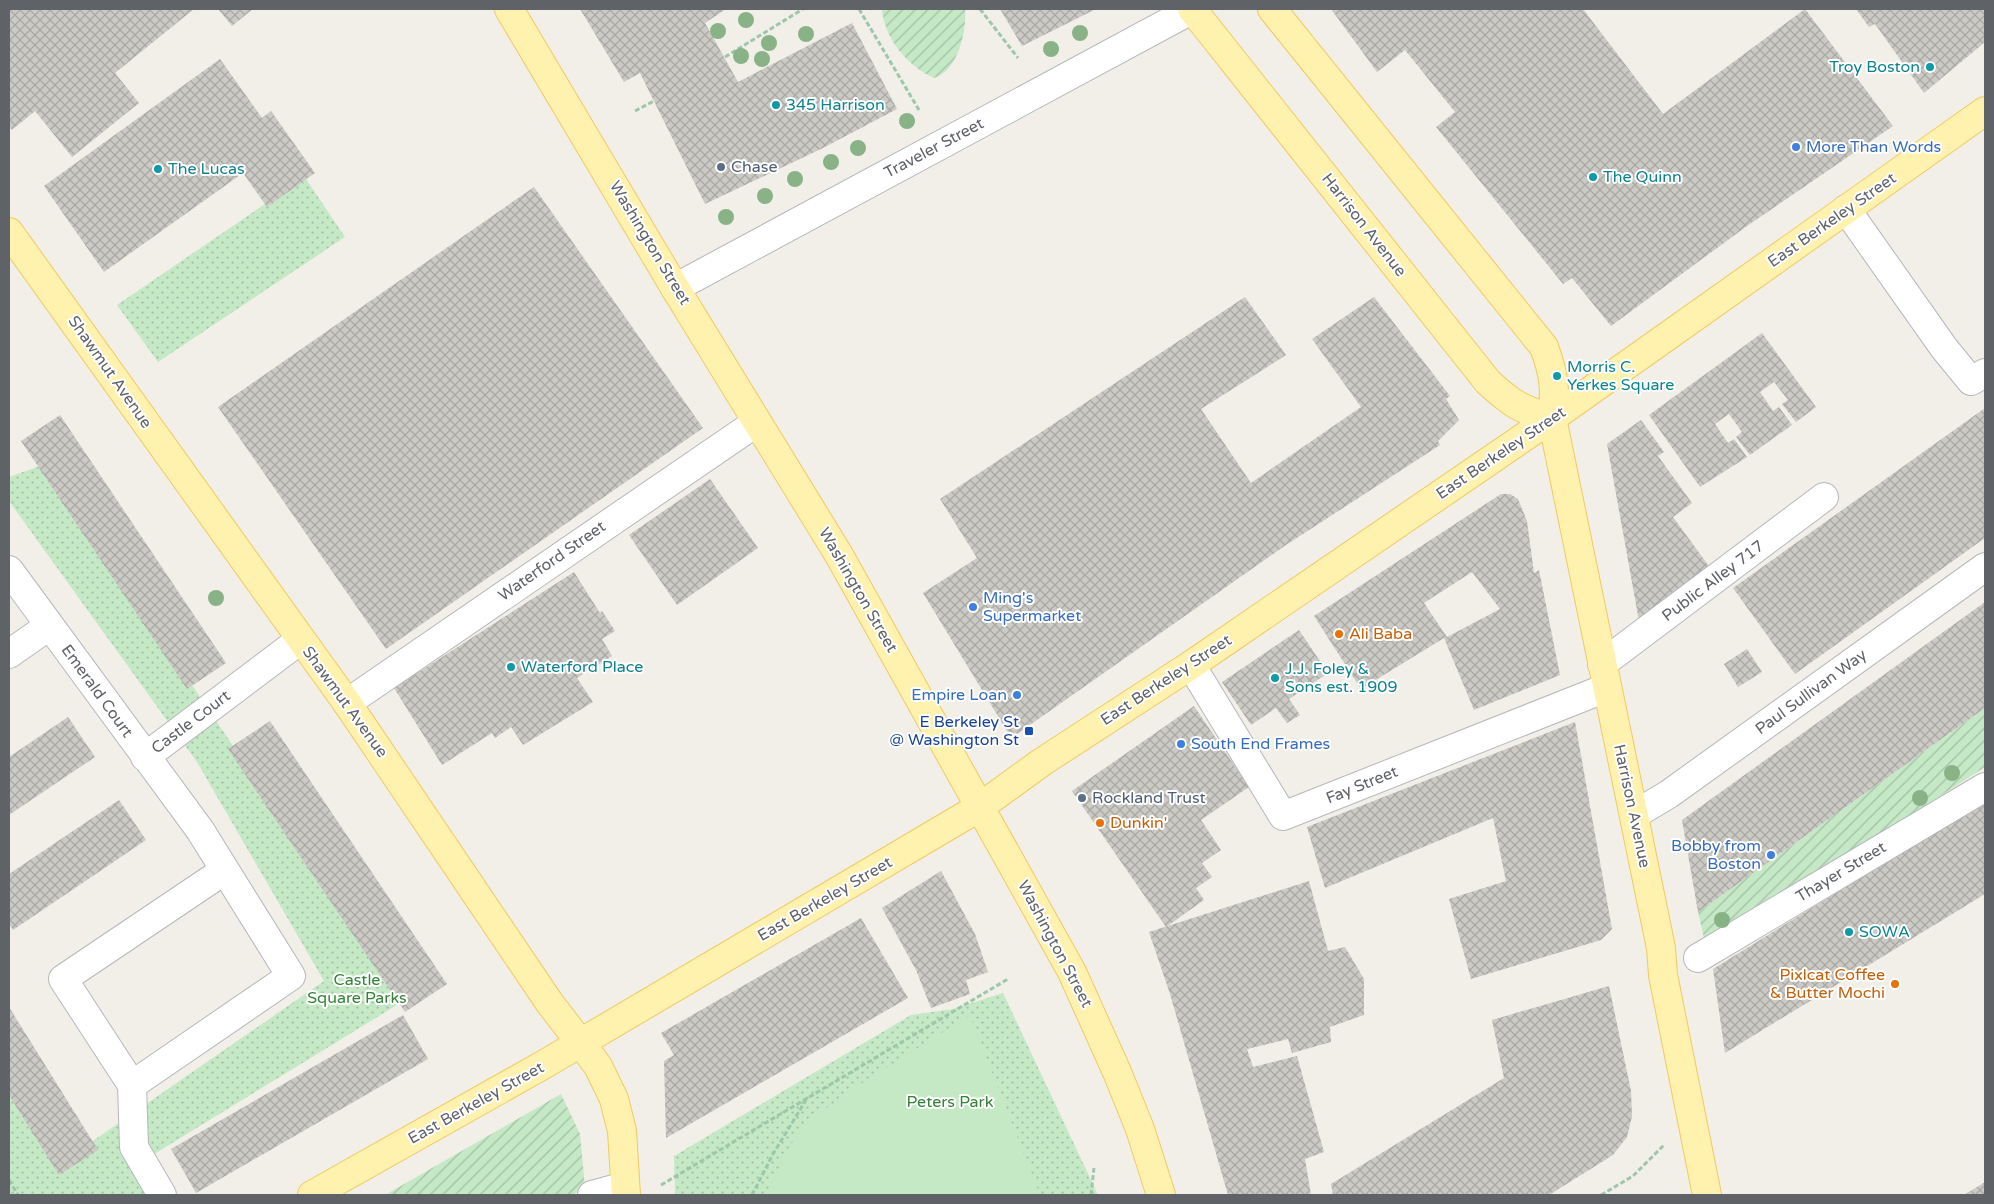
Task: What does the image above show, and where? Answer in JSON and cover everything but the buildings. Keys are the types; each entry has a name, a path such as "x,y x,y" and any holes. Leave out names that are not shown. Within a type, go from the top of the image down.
{"main road":[{"name":"Washington Street","path":"509,9 839,555 1080,987 1140,1129 1161,1195"},
{"name":"Harrison Avenue","path":"1192,9 1488,382 1512,404 1528,412 1552,418"},
{"name":"Harrison Avenue","path":"1272,9 1544,347 1553,372 1556,394 1552,418 1634,815 1707,1195"},
{"name":"East Berkeley Street","path":"312,1195 581,1043 980,807 1042,762 1190,665 1552,418 1985,111"},
{"name":"Shawmut Avenue","path":"9,232 347,703 549,1002 581,1043 606,1080 614,1099 622,1131 625,1191"}],"street":[{"name":"Traveler Street","path":"676,288 1192,9"},
{"path":"1846,209 1944,348 1971,381 1985,374"},
{"name":"Waterford Street","path":"347,703 757,422"},
{"name":"Public Alley 717","path":"1604,676 1824,497"},
{"name":"Paul Sullivan Way","path":"1634,815 1669,794 1985,567"},
{"name":"Emerald Court","path":"9,570 145,757"},
{"path":"9,654 49,626"},
{"name":"Castle Court","path":"132,1085 290,976 200,830 145,757 300,640"},
{"name":"Fay Street","path":"1190,665 1282,816 1354,788 1604,676"},
{"name":"Thayer Street","path":"1698,958 1985,787"},
{"path":"162,1195 134,1147 132,1085 63,979 225,870"},
{"path":"592,1195 625,1191"}],"path":[{"path":"725,57 803,9"},
{"path":"859,9 919,110"},
{"path":"980,9 1018,58"},
{"path":"635,111 654,101"},
{"path":"661,1185 1008,979"},
{"path":"752,1195 773,1154 807,1099"},
{"path":"1601,1195 1633,1176 1664,1145"},
{"path":"1091,1195 1094,1168"},
{"path":"9,1180 18,1195"}],"green space":[{"path":"882,9 965,9 962,39 955,59 949,67 942,74 934,78 906,59 887,30"},
{"path":"306,179 345,237 158,362 117,305 265,204 267,207"},
{"name":"Castle Square Parks","path":"43,465 405,1000 138,1164 158,1195 9,1195 9,1083 61,1163 324,981 197,762 9,501 9,477"},
{"path":"1985,708 1985,767 1706,947 1698,912"},
{"name":"Peters Park","path":"1003,993 1098,1195 675,1195 674,1156 911,1015 953,1009"},
{"path":"970,1015 1040,1195 765,1195 791,1144 808,1122 851,1090"},
{"path":"561,1094 580,1134 585,1188 572,1195 385,1195"}],"place":[{"name":"Troy Boston","path":"1930,67"},
{"name":"345 Harrison","path":"776,105"},
{"name":"More Than Words","path":"1796,147"},
{"name":"Chase","path":"721,167"},
{"name":"The Lucas","path":"158,169"},
{"name":"The Quinn","path":"1593,177"},
{"name":"Morris C. Yerkes Square","path":"1557,376"},
{"name":"Ming's Supermarket","path":"973,607"},
{"name":"Ali Baba","path":"1339,634"},
{"name":"Waterford Place","path":"511,667"},
{"name":"J.J. Foley & Sons est. 1909","path":"1275,678"},
{"name":"Empire Loan","path":"1017,695"},
{"name":"E Berkeley St @ Washington St","path":"1029,731"},
{"name":"South End Frames","path":"1181,744"},
{"name":"Rockland Trust","path":"1082,798"},
{"name":"Dunkin'","path":"1100,823"},
{"name":"Bobby from Boston","path":"1771,855"},
{"name":"SOWA","path":"1849,932"},
{"name":"Pixlcat Coffee & Butter Mochi","path":"1895,984"}]}
